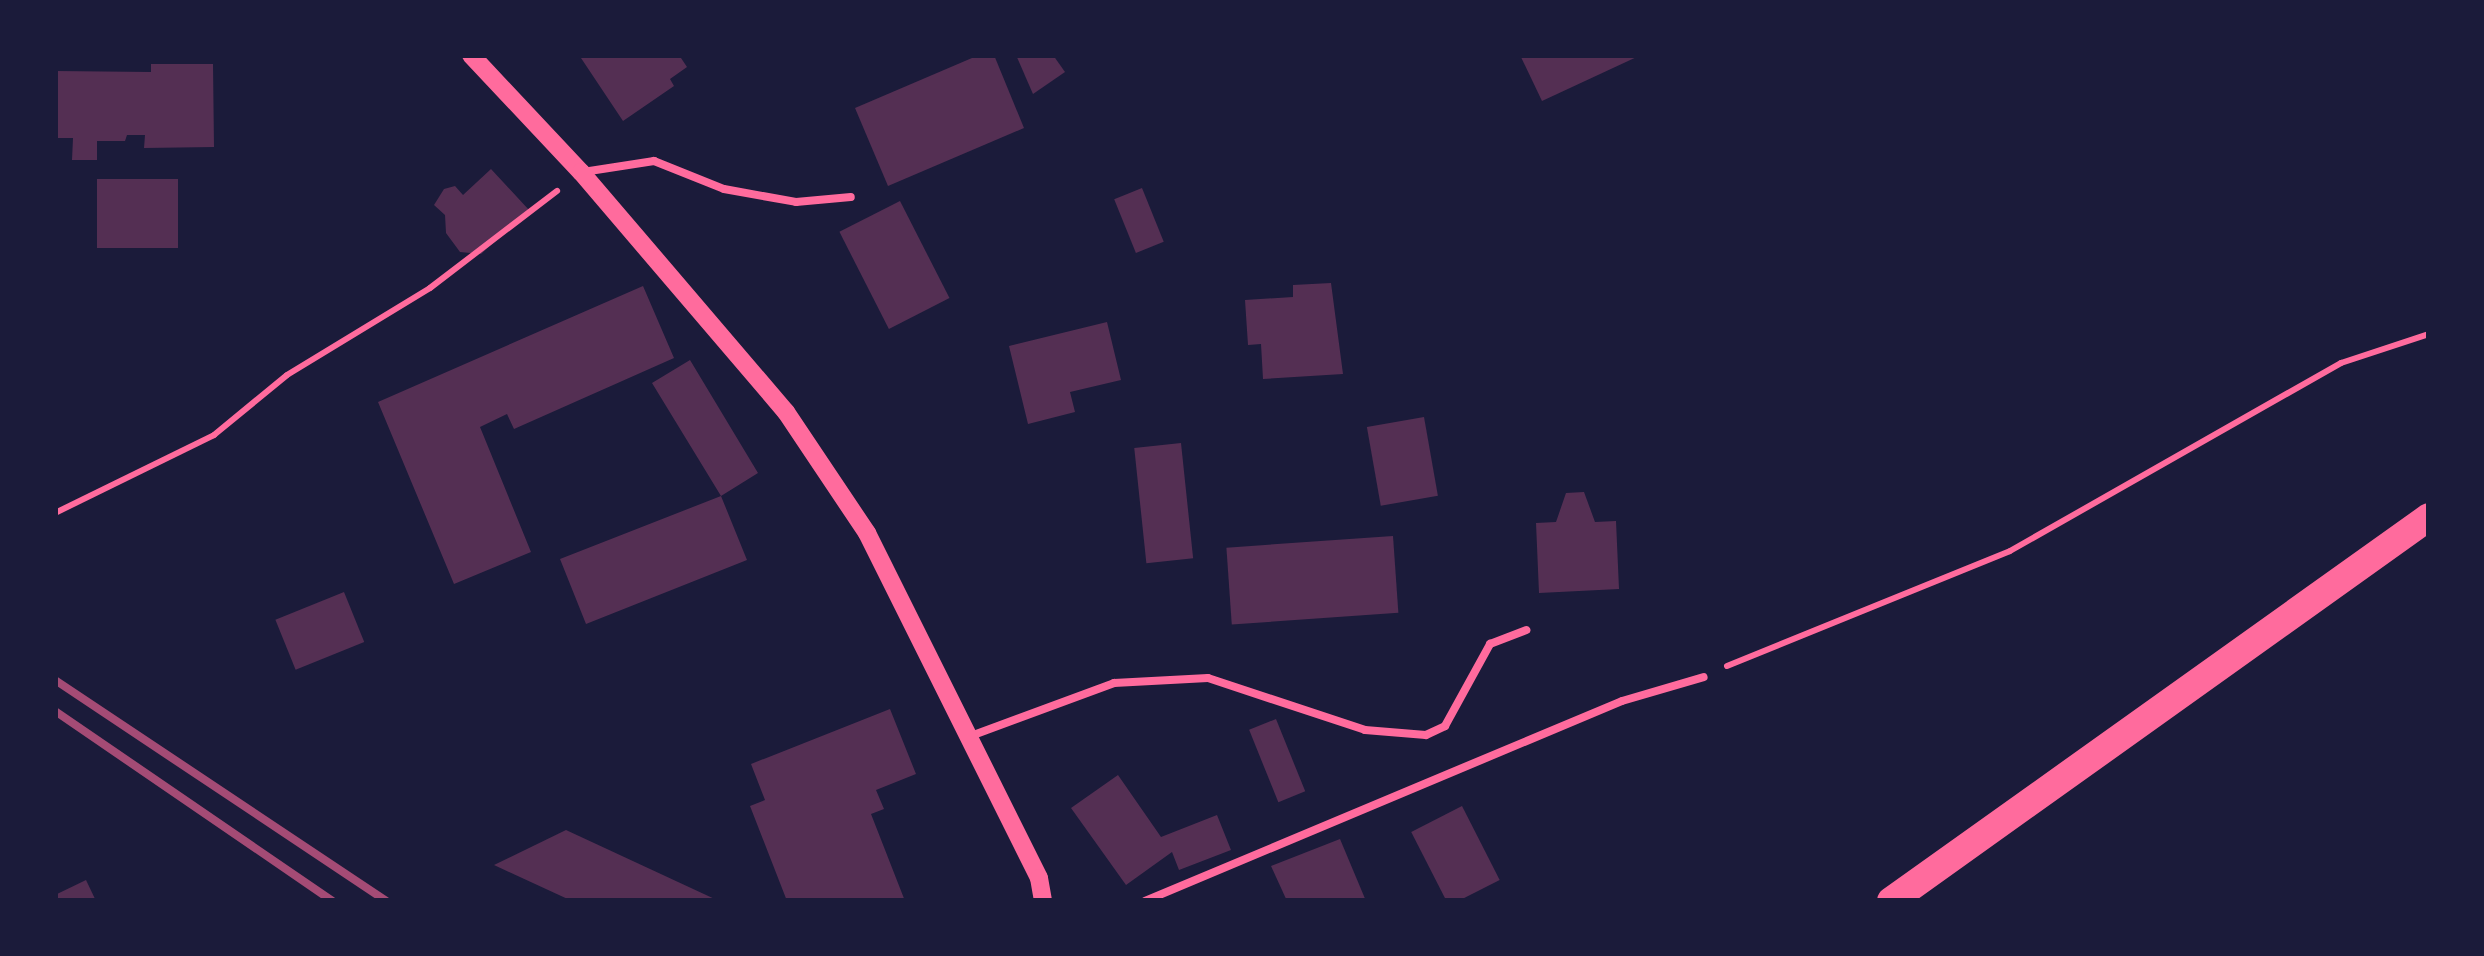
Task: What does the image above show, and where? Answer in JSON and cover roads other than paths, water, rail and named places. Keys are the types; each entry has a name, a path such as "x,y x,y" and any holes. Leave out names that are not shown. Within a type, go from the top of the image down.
{"highway":[{"path":"1891,901 2429,517"}],"street":[{"path":"471,55 581,172 786,412 867,533 1038,878 1043,901"}],"lane":[{"path":"581,172 654,162 724,189 796,202 851,197"},
{"path":"968,737 1114,683 1208,678 1365,730 1426,735 1444,726 1490,644 1526,630"},
{"path":"1146,901 1622,701 1704,677"}],"railway":[{"path":"55,680 386,901"},
{"path":"55,711 332,901"}]}
